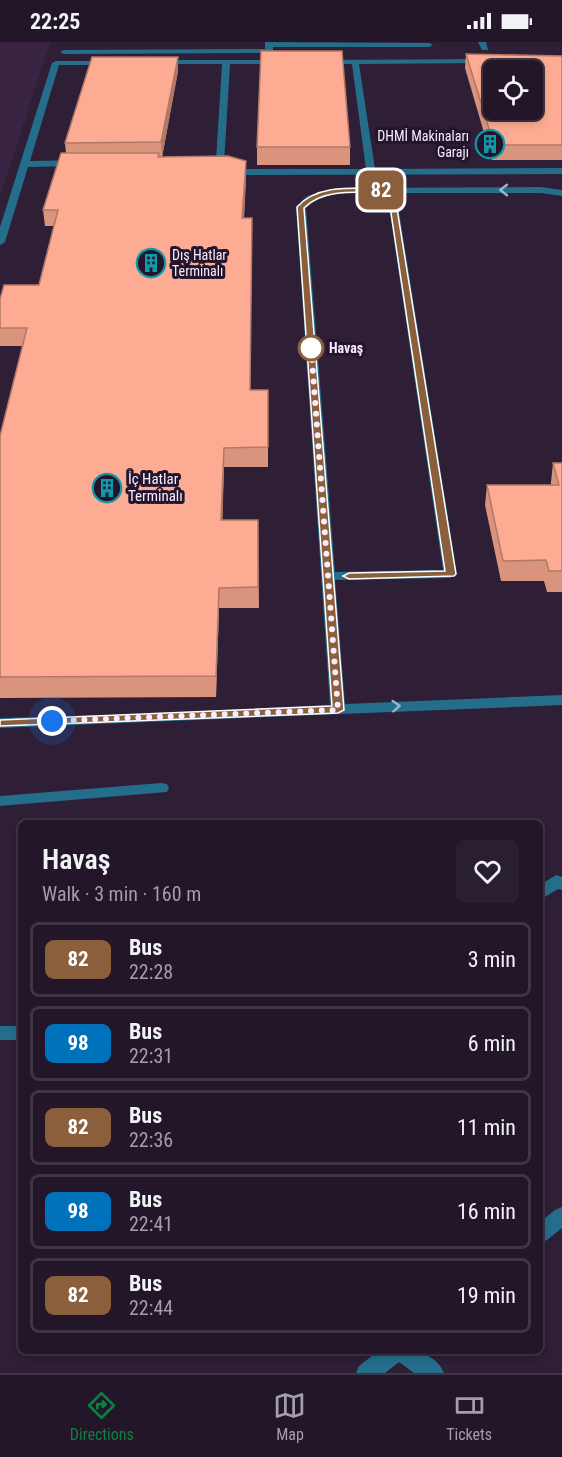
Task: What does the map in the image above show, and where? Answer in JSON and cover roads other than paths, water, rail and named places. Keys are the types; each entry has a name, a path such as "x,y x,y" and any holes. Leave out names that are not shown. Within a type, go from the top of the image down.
{"lane":[{"path":"64,52 269,51 269,44 429,45"},
{"path":"320,62 483,61"},
{"path":"220,163 226,62"},
{"path":"147,63 285,62"},
{"path":"355,62 371,172"},
{"path":"0,242 56,63 124,63"},
{"path":"25,164 94,163"},
{"path":"197,163 220,163 243,172 562,171"},
{"path":"328,576 450,574 391,190"},
{"path":"338,710 301,207 310,198 328,192 541,190 562,193"},
{"path":"0,723 338,710 460,702 562,700"},
{"path":"0,801 161,788"},
{"path":"543,892 556,881 562,884"},
{"path":"0,1033 18,1033"},
{"path":"543,1232 562,1216"},
{"path":"367,1373 391,1354"},
{"path":"406,1354 432,1373"}],"place":[{"name":"DHMİ Makinaları Garajı","path":"490,144"},
{"name":"Dış Hatlar Terminalı","path":"151,263"},
{"name":"Havaş","path":"311,348"},
{"name":"İç Hatlar Terminalı","path":"107,488"}]}
